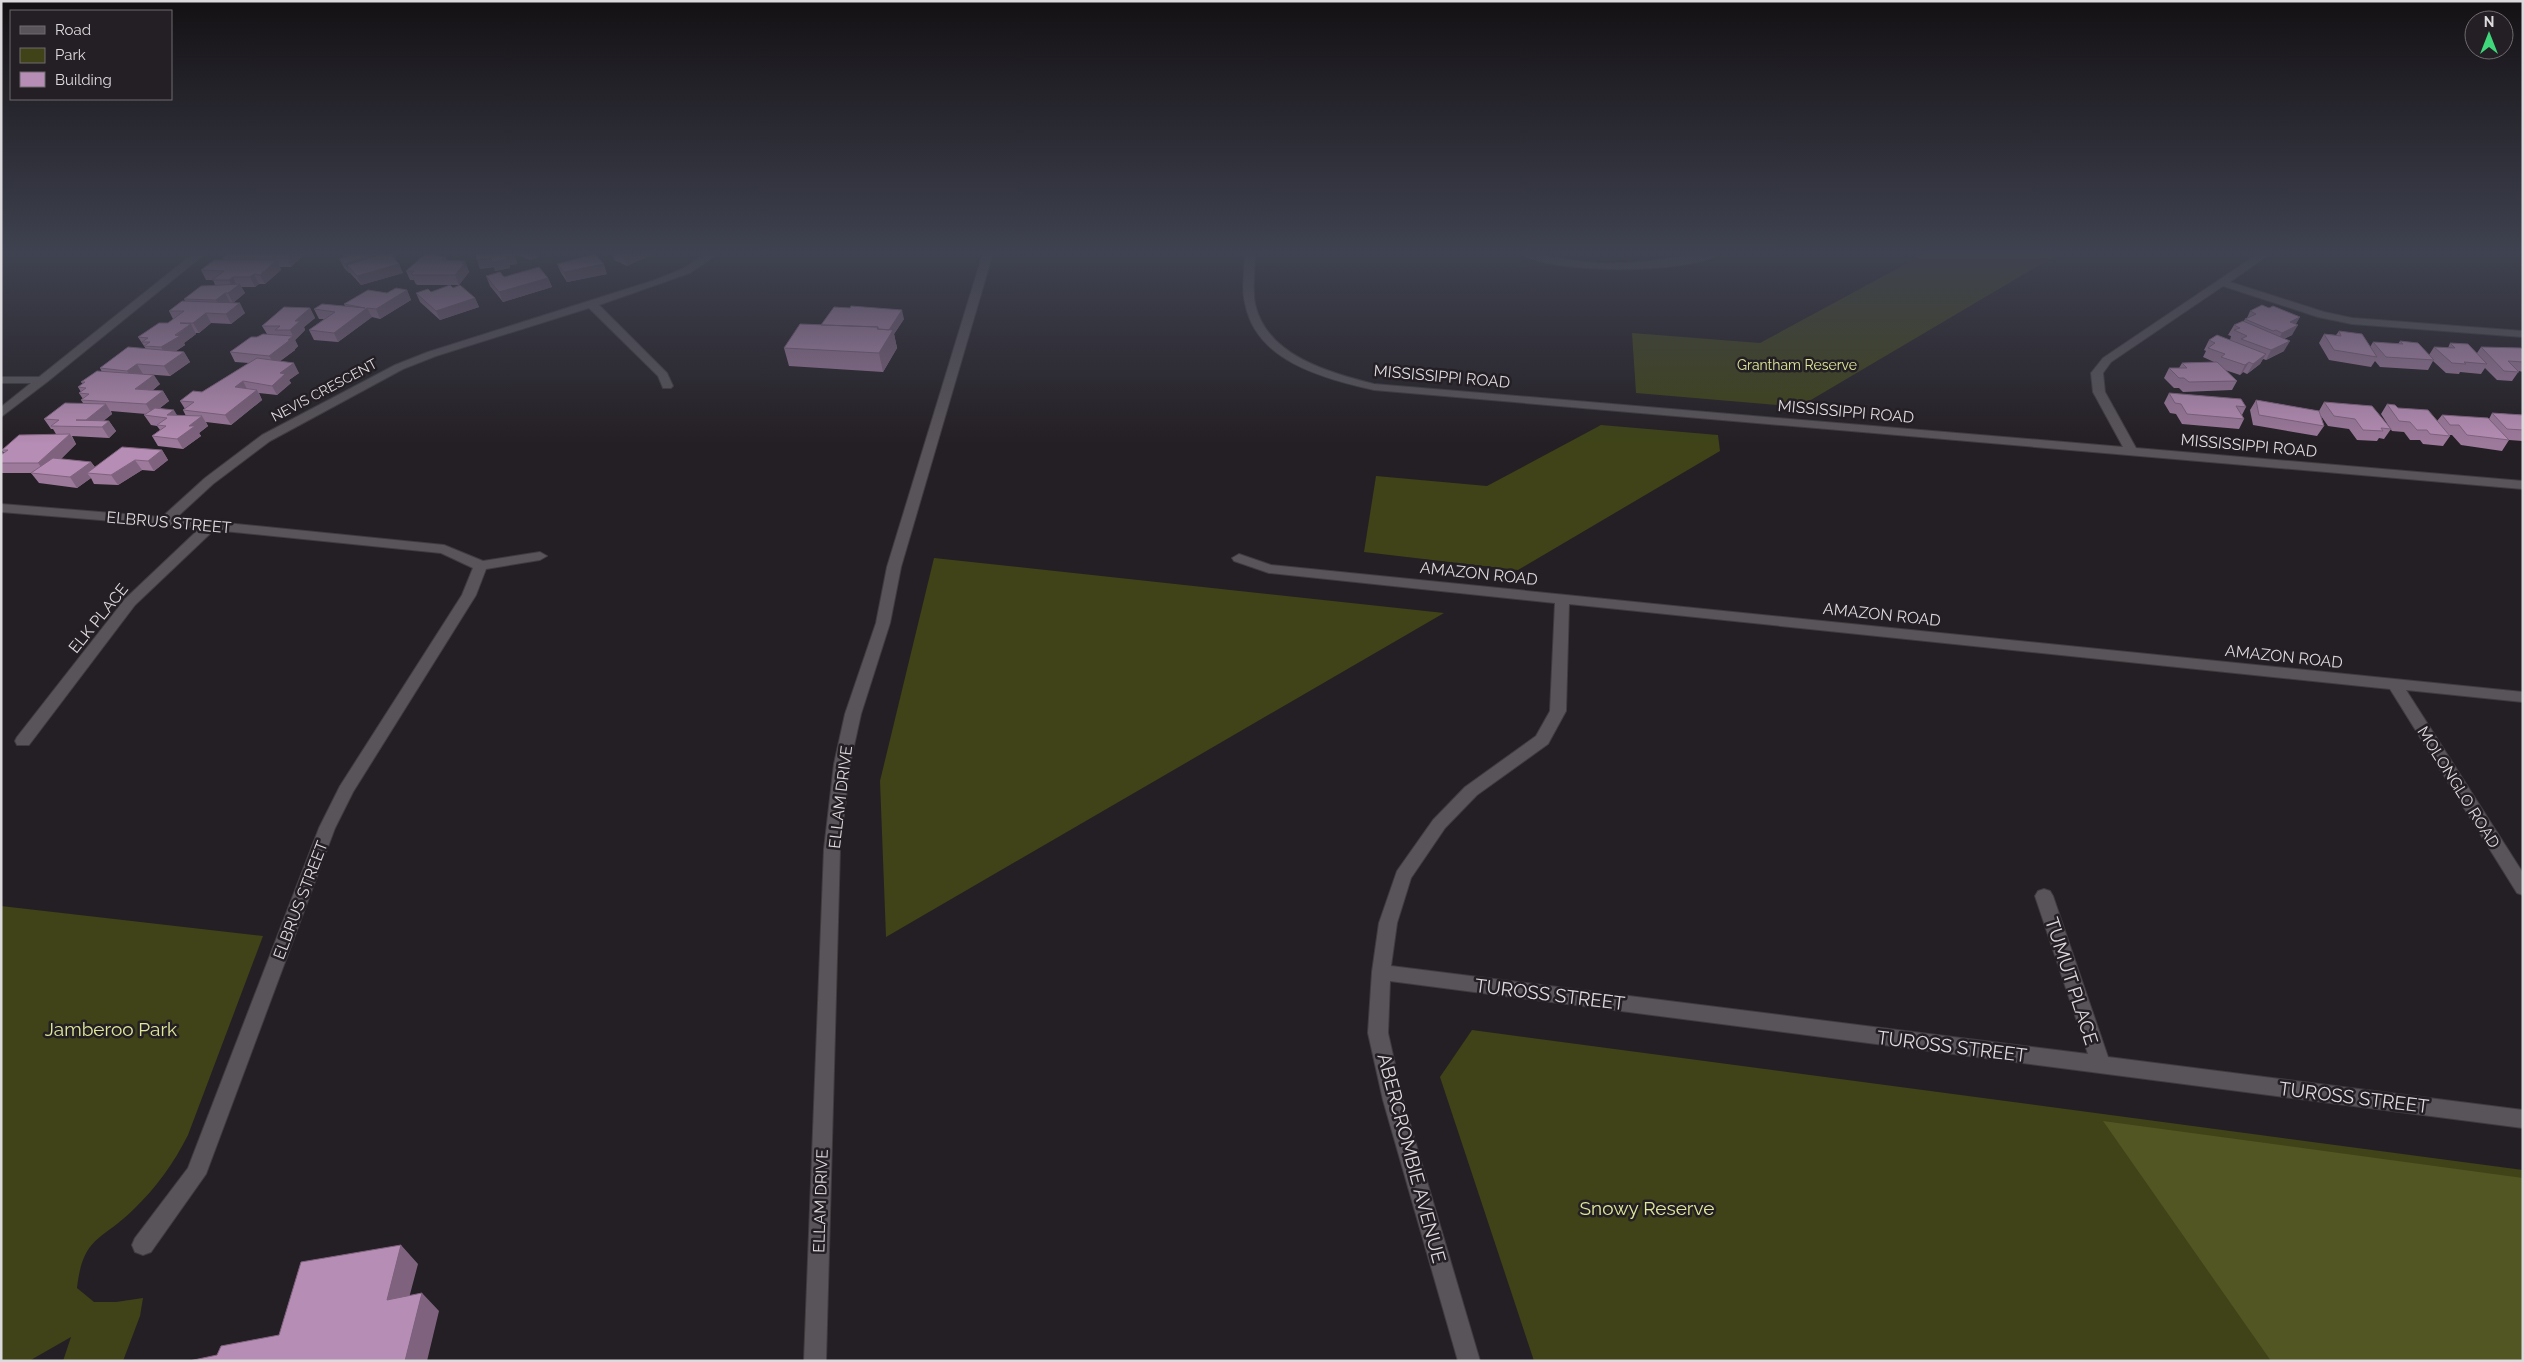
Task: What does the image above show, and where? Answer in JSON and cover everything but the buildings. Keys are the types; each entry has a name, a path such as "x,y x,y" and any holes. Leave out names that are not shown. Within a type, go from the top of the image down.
{"street":[{"path":"1,413 122,317"},
{"name":"NEVIS CRESCENT","path":"165,521 209,481 266,438 399,367 432,354 549,317"},
{"path":"605,317 663,375 667,386"},
{"name":"ELLAM DRIVE","path":"815,1361 832,849 838,783 853,714 891,600 894,568 969,317"},
{"name":"MISSISSIPPI ROAD","path":"1255,317 1259,328 1276,348 1309,368 1341,380 1366,385 2523,485"},
{"path":"2132,451 2099,392 2097,373 2107,360 2172,317"},
{"path":"2330,317 2352,321 2523,334"},
{"path":"1,380 43,380"},
{"name":"ELBRUS STREET","path":"1,508 211,525 444,549 481,566 469,596 346,790 331,820 196,1174 142,1245"},
{"name":"ELK PLACE","path":"23,741 130,602 211,525"},
{"path":"481,566 540,556"},
{"name":"AMAZON ROAD","path":"1239,558 1270,569 2523,697"},
{"name":"ABERCROMBIE AVENUE","path":"1469,1361 1392,1100 1378,1033 1381,972 1388,923 1403,876 1439,824 1471,791 1542,740 1558,711 1562,599"},
{"name":"MOLONGLO ROAD","path":"2396,685 2523,888"},
{"name":"TUMUT PLACE","path":"2044,896 2101,1065"},
{"name":"TUROSS STREET","path":"1381,972 2523,1119"}],"green space":[{"name":"Grantham Reserve","path":"1809,317 1952,317 1799,407 1636,393 1632,333 1760,343"},
{"path":"1601,425 1718,435 1720,451 1518,570 1364,552 1376,476 1487,486"},
{"path":"934,558 1444,613 886,937 880,781"},
{"name":"Jamberoo Park","path":"1,906 263,936 183,1145 164,1175 149,1193 133,1210 95,1242 84,1258 77,1288 94,1302 116,1302 143,1298 140,1316 123,1361 63,1361 71,1337 29,1361 1,1361"},
{"name":"Snowy Reserve","path":"1472,1030 2523,1170 2523,1361 1534,1361 1440,1077"},
{"path":"2103,1121 2523,1178 2523,1361 2271,1361"}]}
